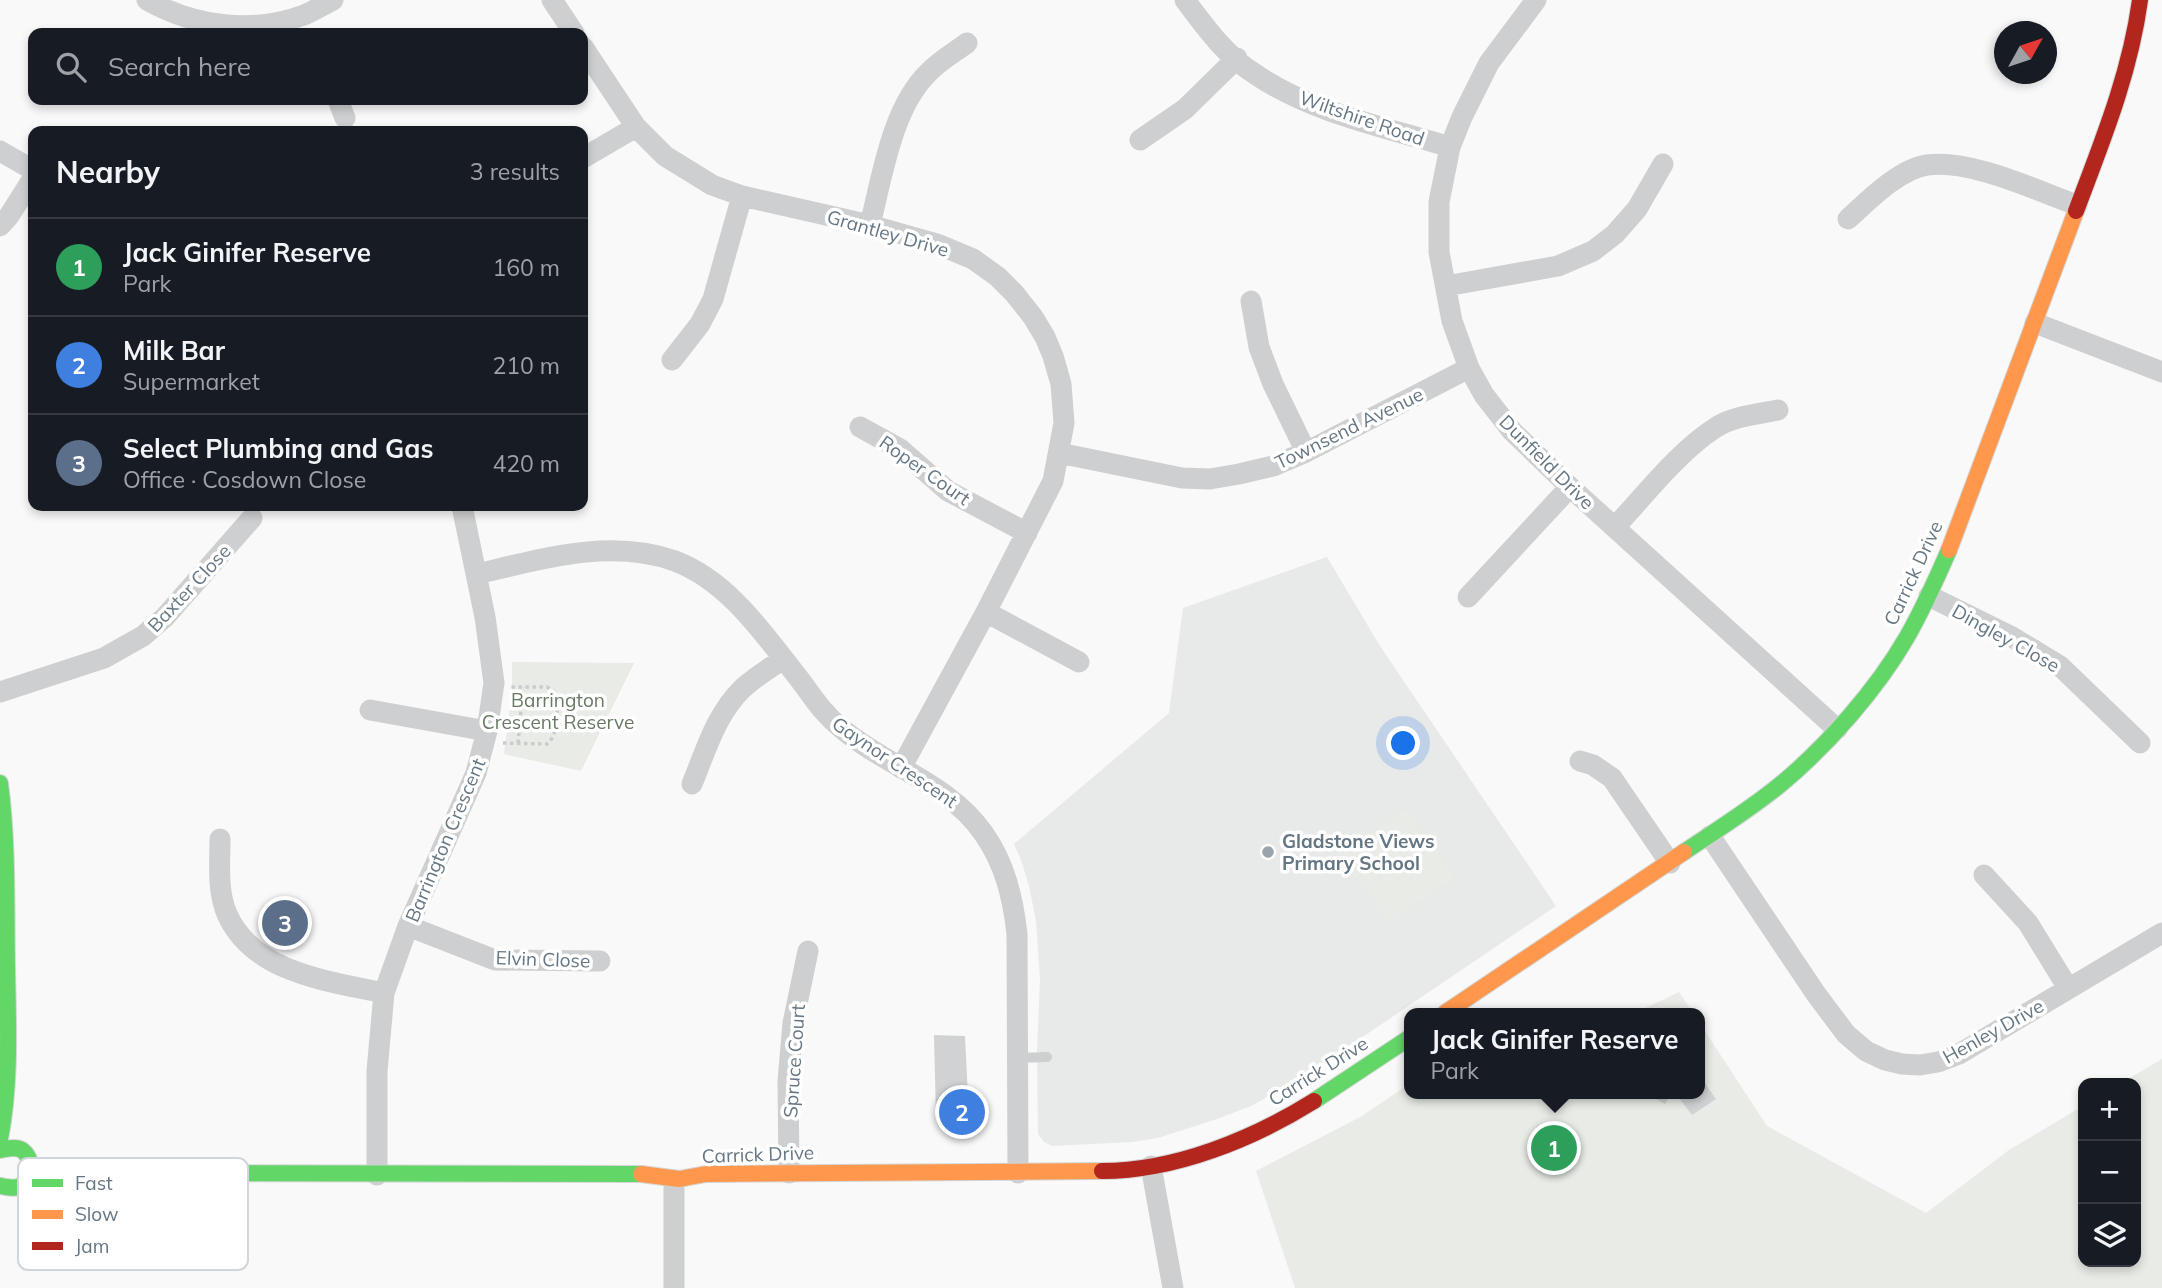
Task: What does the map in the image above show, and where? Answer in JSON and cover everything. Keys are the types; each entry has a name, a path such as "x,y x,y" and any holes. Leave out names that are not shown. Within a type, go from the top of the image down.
{"street":[{"path":"147,0 187,18 226,26 308,24 333,0"},
{"path":"552,0 571,28"},
{"name":"Wiltshire Road","path":"1185,0 1212,36 1254,74 1313,105 1450,147"},
{"name":"Carrick Drive","path":"1459,1008 1710,836 1782,783 1837,729 1905,640 1929,596 1959,526 2119,95 2136,30 2140,0"},
{"name":"Dunfield Drive","path":"1531,2 1489,63 1462,117 1450,147 1439,202 1439,252 1452,321 1469,368 1484,395 1512,431 1837,729"},
{"path":"870,225 894,133 906,104 928,73 967,43"},
{"name":"Grantley Drive","path":"588,55 636,127 665,156 712,185 742,196 870,225 937,244 973,259 998,277 1014,293 1045,337 1061,384 1064,423 1052,481 986,612 901,768"},
{"path":"1140,140 1185,109 1237,58"},
{"path":"588,155 636,127"},
{"path":"0,151 28,167"},
{"path":"1446,286 1558,266 1593,251 1615,233 1637,209 1663,164"},
{"path":"1848,219 1880,189 1925,165 1960,165 2077,205"},
{"path":"0,226 28,186"},
{"path":"672,360 700,324 713,299 742,196"},
{"path":"1251,301 1259,347 1273,384 1306,452"},
{"path":"2035,323 2162,372"},
{"name":"Townsend Avenue","path":"1059,453 1182,478 1210,479 1273,466 1306,452 1469,368"},
{"path":"1615,527 1690,449 1717,427 1778,410"},
{"name":"Roper Court","path":"859,427 900,449 948,491 1027,533"},
{"path":"1468,597 1570,487"},
{"name":"Barrington Crescent","path":"377,1175 377,1071 384,993 408,926 476,773 495,737 494,683 485,617 463,511"},
{"name":"Baxter Close","path":"0,692 104,657 143,636 165,617 253,518"},
{"name":"Gaynor Crescent","path":"477,574 552,557 615,549 678,562 718,586 741,607 823,712 841,729 873,752 942,790 966,812 985,835 1004,871 1014,907 1017,934 1018,1173"},
{"name":"Dingley Close","path":"1929,596 2012,637 2060,666 2140,743"},
{"path":"986,612 1079,662"},
{"path":"692,784 717,723 727,706 744,687 782,659"},
{"path":"370,710 495,737"},
{"path":"1580,761 1593,765 1612,778 1670,863"},
{"path":"0,783 7,896 8,1087 0,1139"},
{"name":"Henley Drive","path":"1710,836 1846,1034 1866,1051 1885,1060 1920,1065 1959,1054 2162,933"},
{"path":"220,839 219,879 226,912 239,935 259,954 283,967 327,981 384,993"},
{"path":"1984,875 2028,923 2068,988"},
{"name":"Elvin Close","path":"408,926 495,960 600,961"},
{"name":"Spruce Court","path":"789,1173 788,1081 792,1035 808,951"},
{"name":"Carrick Drive","path":"248,1174 638,1173 674,1181 706,1174 1018,1173 1114,1171 1151,1167 1226,1144 1276,1123 1310,1104 1404,1041"},
{"path":"8,1087 27,1156"},
{"name":"Carrick Drive","path":"0,1150 15,1147 33,1158"},
{"path":"1151,1167 1173,1288"},
{"path":"674,1181 674,1288"},
{"name":"Carrick Drive","path":"0,1186 18,1186"}],"lane":[{"path":"1018,1058 1047,1057"}],"path":[{"path":"495,737 518,743 544,745 549,743 554,735 555,694 551,689 510,687"},
{"path":"518,743 523,687"}],"shaded area":[{"name":"Gladstone Views Primary School","path":"1327,557 1380,646 1556,906 1308,1074 1251,1106 1158,1138 1052,1146 1044,1142 1038,1134 1040,980 1036,921 1029,886 1014,844 1169,713 1183,608"}],"green space":[{"name":"Barrington Crescent Reserve","path":"512,662 634,663 581,771 504,754 512,691"},
{"path":"1406,809 1429,842 1362,888 1339,855"},
{"path":"1432,844 1455,877 1389,923 1365,890"},
{"path":"1679,992 1690,1008 1645,1008"},
{"path":"1705,1031 1767,1126 1926,1213 2009,1150 2078,1109 2078,1267 2141,1267 2141,1078 2130,1078 2162,1059 2162,1288 1295,1288 1256,1171 1362,1116 1404,1087 1404,1099 1705,1099"}],"building":[{"path":"934,1035 965,1036 969,1117 936,1118"},
{"path":"1705,1083 1716,1099 1692,1115 1680,1099 1705,1099"}],"traffic: fast":[{"path":"1684,852 1781,784 1850,716 1881,677 1907,637 1949,550"},
{"path":"0,783 5,852 8,1032 6,1096 0,1139"},
{"path":"1314,1101 1404,1041"},
{"path":"0,1150 22,1150 28,1158"},
{"path":"248,1173 641,1174"},
{"path":"0,1186 18,1187"}],"traffic: slow":[{"path":"1949,550 2076,211"},
{"path":"1452,1008 1684,852"},
{"path":"641,1174 679,1179 706,1174 1102,1171"}],"traffic: jam":[{"path":"2076,211 2122,81 2140,0"},
{"path":"1102,1171 1130,1170 1185,1159 1239,1140 1314,1101"}],"place":[{"name":"Gladstone Views Primary School","path":"1268,852"},
{"name":"Select Plumbing and Gas","path":"285,923"},
{"name":"Milk Bar","path":"962,1112"},
{"name":"Jack Ginifer Reserve","path":"1554,1148"}]}
